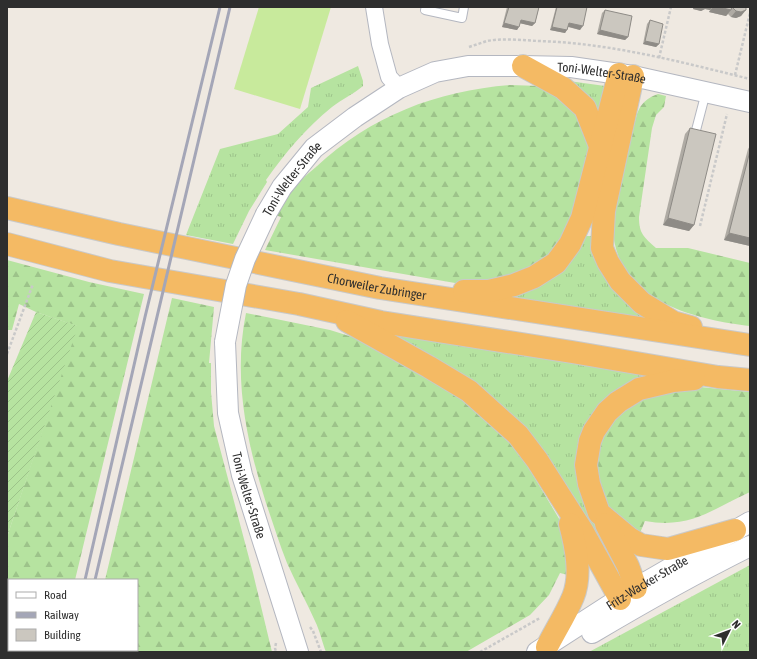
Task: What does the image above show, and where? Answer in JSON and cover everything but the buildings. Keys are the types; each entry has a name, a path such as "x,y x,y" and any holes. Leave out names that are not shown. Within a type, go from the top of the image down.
{"highway":[{"path":"523,66 563,88 585,108 600,146"},
{"path":"380,288 489,291 514,285 534,277 556,263 570,244 582,218 600,146 626,75"},
{"path":"626,75 604,211 602,248 608,262 620,281 642,303 673,322 746,344"},
{"name":"Chorweiler Zubringer","path":"7,208 119,234 380,288 746,344"},
{"path":"7,244 110,271 299,304 381,322 718,377 750,380"},
{"path":"330,311 469,391 518,435 537,460 583,532 633,600"},
{"path":"633,600 628,566 600,513 589,484 586,465 587,454 594,431 607,412 618,402 639,390 673,381 718,377"},
{"path":"542,649 573,597 578,570 576,546 566,505"},
{"path":"600,513 629,538 641,545 668,549 742,526"}],"street":[{"path":"374,7 380,44 390,77 399,88"},
{"name":"Toni-Welter-Straße","path":"298,652 242,475 228,413 225,342 236,285 245,258 266,214 282,187 314,148 354,117 399,88 435,72 468,66 571,67 626,75 750,102"},
{"name":"Fritz-Wacker-Straße","path":"633,600 742,526"},
{"name":"Fritz-Wacker-Straße","path":"542,649 633,600 712,565 750,546"}],"lane":[{"path":"426,7 425,10 462,18 464,7"},
{"path":"695,134 706,92"}],"path":[{"path":"658,58 671,7"},
{"path":"735,75 750,13"},
{"path":"700,226 728,110"},
{"path":"7,354 33,284"},
{"path":"313,631 321,652"},
{"path":"275,648 276,652"}],"green space":[{"path":"259,7 331,7 300,109 234,89"},
{"path":"358,66 363,81 363,86 322,115 288,151 266,180 267,182 249,211 233,244 186,235 220,149 278,134 308,107 311,88"},
{"path":"569,81 605,86 600,118"},
{"path":"510,85 540,86 570,101 590,145 575,220 544,265 474,285 265,250 281,217 275,215 286,197 312,170 337,149 359,134 382,120 431,100 456,93"},
{"path":"658,94 666,96 664,107 656,115 652,128 639,217 641,231 645,238 656,248 688,248 750,263 750,326 703,318 680,310 659,300 640,287 626,270 616,249 613,209 637,114 645,101"},
{"path":"581,236 594,236 650,319 488,297"},
{"path":"7,260 89,282 144,294 75,579 8,579 8,651 57,652 7,652 7,537 77,326 36,312 19,304 12,330 7,330"},
{"path":"172,298 214,307 209,363 211,363 211,392 214,426 253,573 272,652 88,652 138,651 138,579 105,579"},
{"path":"36,312 78,326 7,537 7,381"},
{"path":"246,313 330,330 362,340 398,355 491,419 521,455 567,532 572,576 560,573 549,595 530,615 466,652 326,652 317,625 284,556 266,503 247,432 241,385 242,337"},
{"path":"367,326 668,372 618,559 609,564 526,430 506,409 474,382"},
{"path":"700,387 750,392 750,492 712,511 688,520 661,523 645,521 640,533 630,529 600,499 595,446 629,400"},
{"path":"750,565 750,652 589,652"}],"railway":[{"path":"85,579 145,317 220,7"},
{"path":"95,579 230,7"}]}
